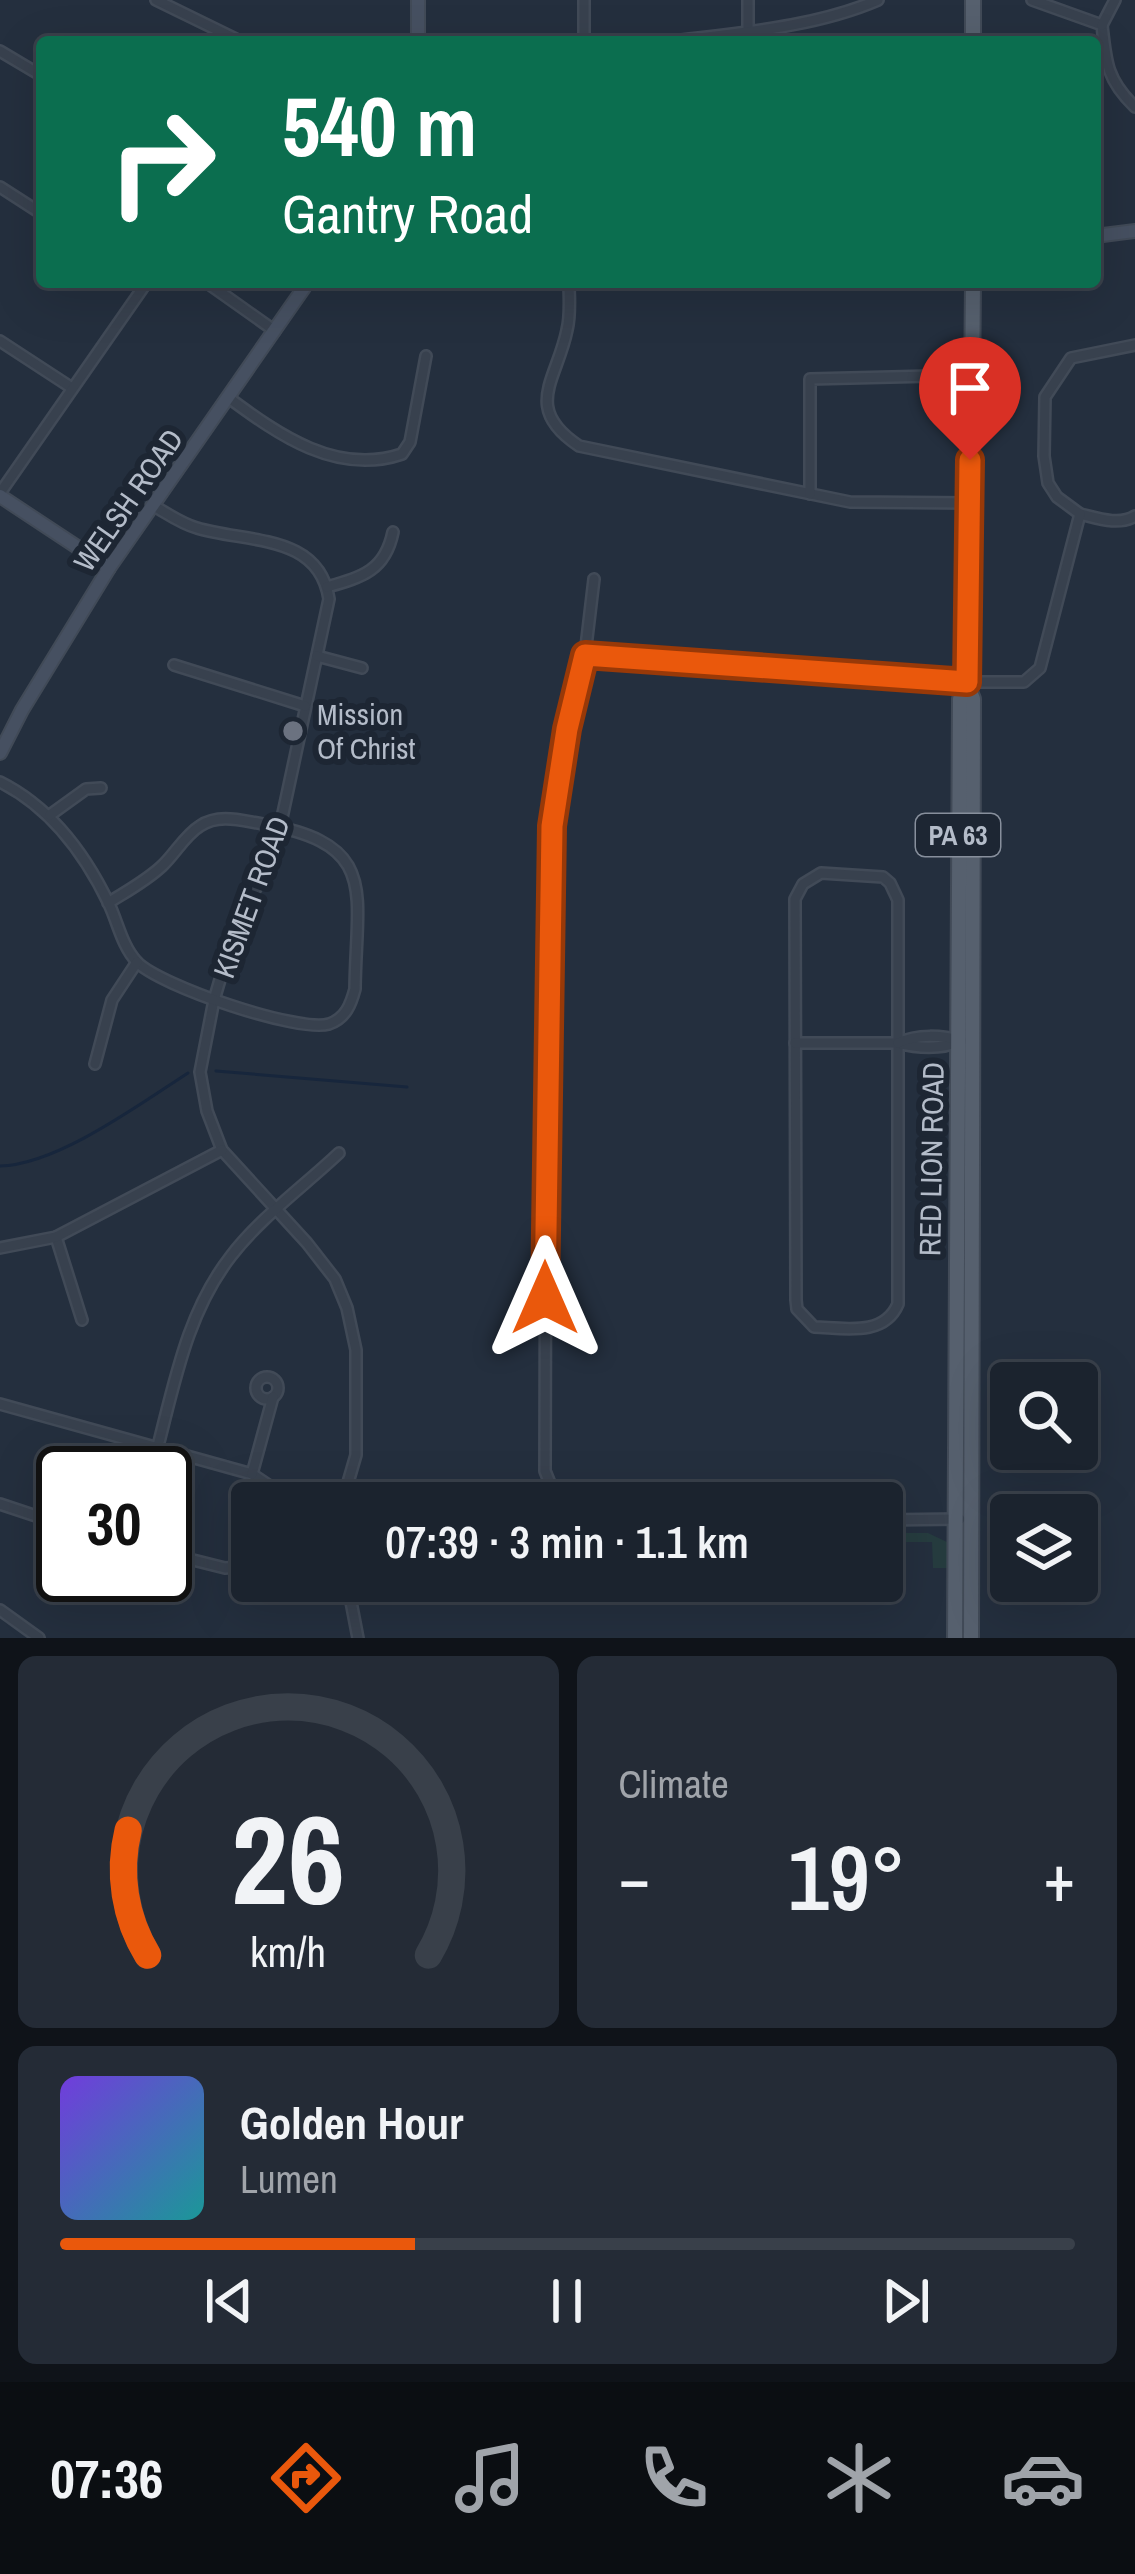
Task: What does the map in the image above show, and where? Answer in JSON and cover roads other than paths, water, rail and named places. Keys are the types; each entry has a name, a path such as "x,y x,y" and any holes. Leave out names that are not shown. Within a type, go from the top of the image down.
{"main road":[{"path":"418,0 418,36"},
{"path":"973,0 973,36"},
{"path":"1101,235 1135,231"},
{"name":"WELSH ROAD","path":"0,753 109,568 304,288"},
{"name":"RED LION ROAD","path":"971,1638 960,699 967,682 973,288"},
{"path":"0,495 109,568"},
{"name":"RED LION ROAD","path":"956,1638 954,1520 966,1042"}],"street":[{"path":"156,0 171,3 231,36"},
{"path":"584,0 584,36"},
{"path":"748,0 748,31"},
{"path":"710,36 856,10 878,0"},
{"path":"1032,0 1102,25"},
{"path":"1115,0 1102,25 1106,60 1114,87 1135,106"},
{"path":"0,51 36,72"},
{"path":"0,187 36,209"},
{"path":"0,495 142,288"},
{"path":"214,288 275,332"},
{"path":"568,288 569,324 549,379 547,400 550,422 579,446 850,502 970,503"},
{"path":"0,341 72,388"},
{"path":"1135,345 1071,358 1045,397 1048,483 1057,496 1080,514 1106,520 1135,516"},
{"path":"229,398 307,450 375,462 402,454 410,442 426,356"},
{"path":"810,494 809,380 972,376"},
{"path":"154,506 192,528 295,548 320,570 327,587 364,576 380,565 393,532"},
{"path":"585,655 1024,682 1040,668 1080,514"},
{"path":"549,1482 544,1423 552,826 567,729 585,655 594,579"},
{"name":"KISMET ROAD","path":"327,587 329,598 280,827 270,863 237,922 214,1000 200,1072 207,1111 222,1150 334,1279 356,1350 356,1455 348,1482"},
{"path":"317,656 362,668"},
{"path":"174,665 305,706"},
{"path":"0,782 50,814 108,903 136,962 176,988 314,1025 339,1019 351,1004 356,884 348,860 323,840 228,818 199,826 146,880 108,903"},
{"path":"50,814 86,789 101,788"},
{"path":"821,873 876,875 890,883 898,900 898,1304 891,1318 874,1328 814,1327 803,1317 796,1300 795,1043 795,899 802,884 821,873"},
{"path":"95,1064 112,1000 136,962"},
{"path":"795,1043 950,1046 966,1042"},
{"path":"0,1248 56,1237 222,1150"},
{"path":"0,1404 158,1446 198,1310 233,1252 339,1153"},
{"path":"56,1237 82,1320"},
{"path":"252,1474 273,1397"},
{"path":"192,1456 264,1482"},
{"path":"0,1504 36,1516"},
{"path":"903,1520 971,1516"},
{"path":"192,1560 231,1568"},
{"path":"351,1602 358,1638"},
{"path":"0,1610 39,1638"}],"waterway":[{"path":"216,1071 407,1087"},
{"path":"0,1166 72,1144 188,1073"}],"place":[{"name":"Mission Of Christ","path":"293,731"}]}
